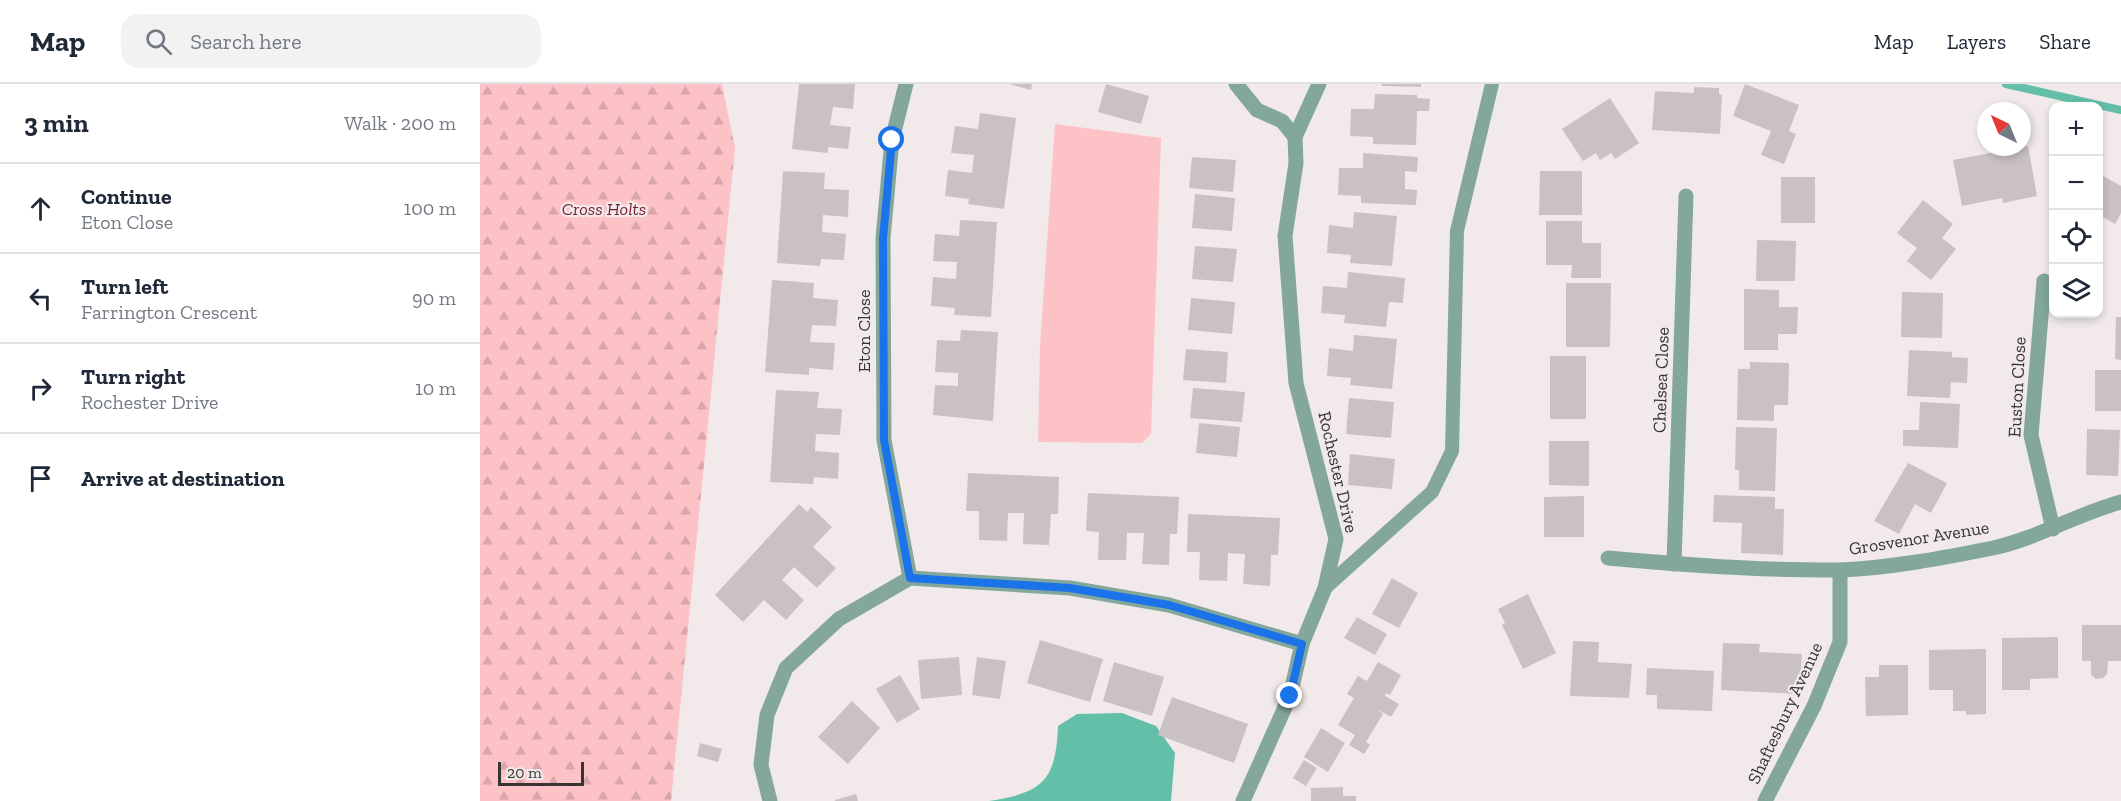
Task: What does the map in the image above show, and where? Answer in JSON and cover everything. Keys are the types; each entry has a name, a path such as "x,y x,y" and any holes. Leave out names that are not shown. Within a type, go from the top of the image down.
{"street":[{"name":"Eton Close","path":"906,84 892,140 883,238 884,440 910,578"},
{"path":"1236,84 1257,110 1282,121 1295,137"},
{"name":"Rochester Drive","path":"1243,801 1290,696 1302,644 1325,588 1336,539 1296,383 1285,236 1296,163 1295,137 1319,84"},
{"name":"Chelsea Close","path":"1674,564 1686,196"},
{"name":"Euston Close","path":"2044,281 2031,435 2053,529"},
{"name":"Grosvenor Avenue","path":"1608,558 1674,564 1840,570 1919,561 1995,547 2053,529 2121,502"},
{"name":"Shaftesbury Avenue","path":"1765,801 1809,717 1840,642 1840,570"},
{"path":"770,801 760,765 767,715 786,668 839,619 910,578 1070,588 1169,605 1302,644"}],"lane":[{"path":"1325,588 1432,492 1452,451 1457,231 1492,84"}],"green space":[{"name":"Cross Holts","path":"480,84 722,84 735,148 671,801 480,801"},
{"path":"1055,124 1161,138 1151,434 1142,443 1038,442 1040,346"}],"shaded area":[{"path":"1122,713 1156,726 1175,753 1171,801 989,801 1022,794 1043,781 1054,760 1058,726 1077,714"}],"building":[{"path":"799,84 855,84 853,109 833,107 830,125 851,127 848,149 828,147 828,153 792,149"},
{"path":"1009,84 1032,84 1031,90"},
{"path":"1106,84 1149,96 1141,124 1098,112"},
{"path":"1382,84 1421,84 1421,87 1382,86"},
{"path":"1745,84 1799,105 1789,131 1796,134 1784,164 1761,155 1771,131 1733,116"},
{"path":"1694,87 1719,88 1719,94 1722,95 1720,134 1652,130 1655,91 1694,93"},
{"path":"1375,94 1417,95 1417,98 1430,99 1429,111 1417,111 1416,145 1373,144 1373,137 1350,136 1351,109 1374,109"},
{"path":"1610,98 1639,143 1615,159 1611,153 1600,160 1596,153 1583,161 1562,129"},
{"path":"980,113 1016,118 1004,209 968,204 969,199 945,196 948,170 972,173 974,155 951,153 955,126 978,129"},
{"path":"1363,153 1418,157 1417,172 1405,171 1405,189 1417,190 1416,205 1361,203 1361,196 1338,195 1339,168 1363,168"},
{"path":"1977,156 2030,156 2037,196 2003,203 2002,198 1962,206 1953,160"},
{"path":"1192,157 1236,160 1233,192 1189,188"},
{"path":"783,171 825,173 824,189 849,190 848,217 823,215 822,232 846,234 844,260 821,259 820,266 777,263"},
{"path":"1540,171 1582,171 1582,215 1539,215"},
{"path":"2103,176 2121,186 2121,213 2115,224 2103,217"},
{"path":"1781,177 1815,177 1815,223 1781,223"},
{"path":"1195,194 1235,198 1232,231 1192,228"},
{"path":"1923,200 1953,224 1942,238 1956,249 1931,280 1907,261 1917,248 1897,233"},
{"path":"1354,212 1397,216 1392,266 1350,263 1351,255 1327,253 1329,225 1353,228"},
{"path":"960,220 997,222 991,317 954,315 955,308 931,306 933,277 956,279 957,262 933,261 935,234 959,236"},
{"path":"1546,221 1582,221 1582,243 1601,243 1601,278 1571,278 1572,265 1546,265"},
{"path":"1757,240 1796,241 1795,281 1756,281"},
{"path":"1195,246 1237,249 1233,282 1192,279"},
{"path":"1348,272 1405,278 1403,303 1389,302 1386,327 1344,323 1345,315 1321,313 1323,286 1347,288"},
{"path":"772,280 814,283 813,298 838,300 836,326 812,325 810,342 835,343 833,370 809,368 809,375 765,372"},
{"path":"1566,283 1611,283 1610,347 1566,347"},
{"path":"1744,289 1779,290 1779,307 1798,307 1797,334 1778,334 1778,350 1744,350"},
{"path":"1902,292 1943,293 1942,338 1901,337"},
{"path":"1191,298 1235,302 1232,334 1188,330"},
{"path":"2116,317 2121,317 2121,360 2115,359"},
{"path":"961,330 998,332 993,421 933,415 935,385 958,386 958,373 935,372 937,340 960,341"},
{"path":"1354,335 1397,339 1392,389 1350,385 1351,378 1327,376 1329,348 1353,351"},
{"path":"1186,349 1228,352 1226,383 1183,380"},
{"path":"1909,350 1952,352 1952,357 1968,358 1967,383 1951,382 1950,398 1907,396"},
{"path":"1550,356 1586,356 1586,419 1550,419"},
{"path":"1750,362 1789,363 1788,405 1774,405 1774,421 1737,420 1738,369 1750,369"},
{"path":"2095,370 2121,370 2121,411 2095,411"},
{"path":"1193,388 1245,392 1242,422 1190,418"},
{"path":"776,390 819,392 817,408 842,409 840,435 816,434 815,451 839,453 838,479 814,477 813,484 770,482"},
{"path":"1349,398 1394,402 1391,438 1346,434"},
{"path":"1920,402 1960,404 1958,448 1903,446 1903,430 1919,430"},
{"path":"1199,423 1240,427 1237,457 1196,453"},
{"path":"1736,427 1777,428 1775,491 1739,490 1739,470 1735,470"},
{"path":"2087,429 2120,430 2118,476 2086,475"},
{"path":"1549,441 1589,441 1589,486 1549,485"},
{"path":"1350,454 1395,459 1392,489 1348,485"},
{"path":"1908,463 1947,483 1931,513 1915,504 1899,534 1874,521"},
{"path":"968,473 1059,477 1058,514 1051,514 1049,545 1023,544 1024,513 1008,513 1007,541 979,540 979,511 966,511"},
{"path":"1088,493 1179,497 1177,534 1170,534 1169,565 1142,564 1144,533 1127,533 1126,560 1098,560 1099,532 1086,531"},
{"path":"1714,495 1775,497 1775,509 1784,509 1783,555 1741,553 1742,523 1713,522"},
{"path":"1584,496 1584,537 1544,537 1544,497"},
{"path":"799,504 807,512 811,507 832,527 813,547 836,568 817,588 794,567 782,580 804,600 786,620 764,600 743,622 715,595"},
{"path":"1188,514 1280,518 1278,555 1271,555 1270,586 1243,584 1245,554 1228,553 1227,581 1199,580 1200,552 1187,552"},
{"path":"1392,578 1418,593 1399,628 1372,614"},
{"path":"1528,594 1556,653 1523,669 1502,625 1505,623 1498,609"},
{"path":"1357,617 1387,634 1375,655 1344,638"},
{"path":"2082,625 2121,625 2121,661 2108,661 2107,674 2103,678 2096,679 2091,675 2091,661 2082,661"},
{"path":"2058,637 2058,678 2030,679 2030,690 2002,690 2002,638"},
{"path":"1040,640 1103,659 1090,702 1027,683"},
{"path":"1573,641 1599,642 1598,662 1632,664 1629,698 1570,696"},
{"path":"1723,643 1760,644 1759,652 1802,654 1799,694 1721,690"},
{"path":"1986,649 1986,714 1966,715 1966,711 1953,711 1953,690 1929,690 1929,650"},
{"path":"959,657 962,695 921,699 918,660"},
{"path":"977,657 1006,661 1000,699 972,695"},
{"path":"1114,662 1164,677 1152,716 1103,701"},
{"path":"1378,662 1401,675 1390,695 1386,693 1385,696 1399,704 1391,717 1377,709 1383,714 1366,742 1370,745 1364,754 1349,745 1355,735 1338,725 1354,698 1347,694 1358,676 1367,681"},
{"path":"1879,665 1908,665 1908,715 1866,716 1865,677 1879,677"},
{"path":"1647,668 1714,671 1712,711 1657,709 1657,695 1646,695"},
{"path":"900,675 920,709 897,723 876,689"},
{"path":"1172,697 1248,724 1234,763 1158,735"},
{"path":"852,701 880,728 848,764 818,737"},
{"path":"1321,728 1345,743 1328,772 1304,757"},
{"path":"700,743 722,749 718,762 697,756"},
{"path":"1304,760 1317,768 1306,786 1293,778"},
{"path":"1343,787 1343,796 1356,796 1356,801 1311,801 1311,788"},
{"path":"856,794 858,801 835,801 835,800"}],"waterway":[{"path":"2006,84 2121,110"}],"route":[{"path":"892,140 883,238 884,440 910,578 1070,588 1169,605 1302,644 1290,696"}]}
